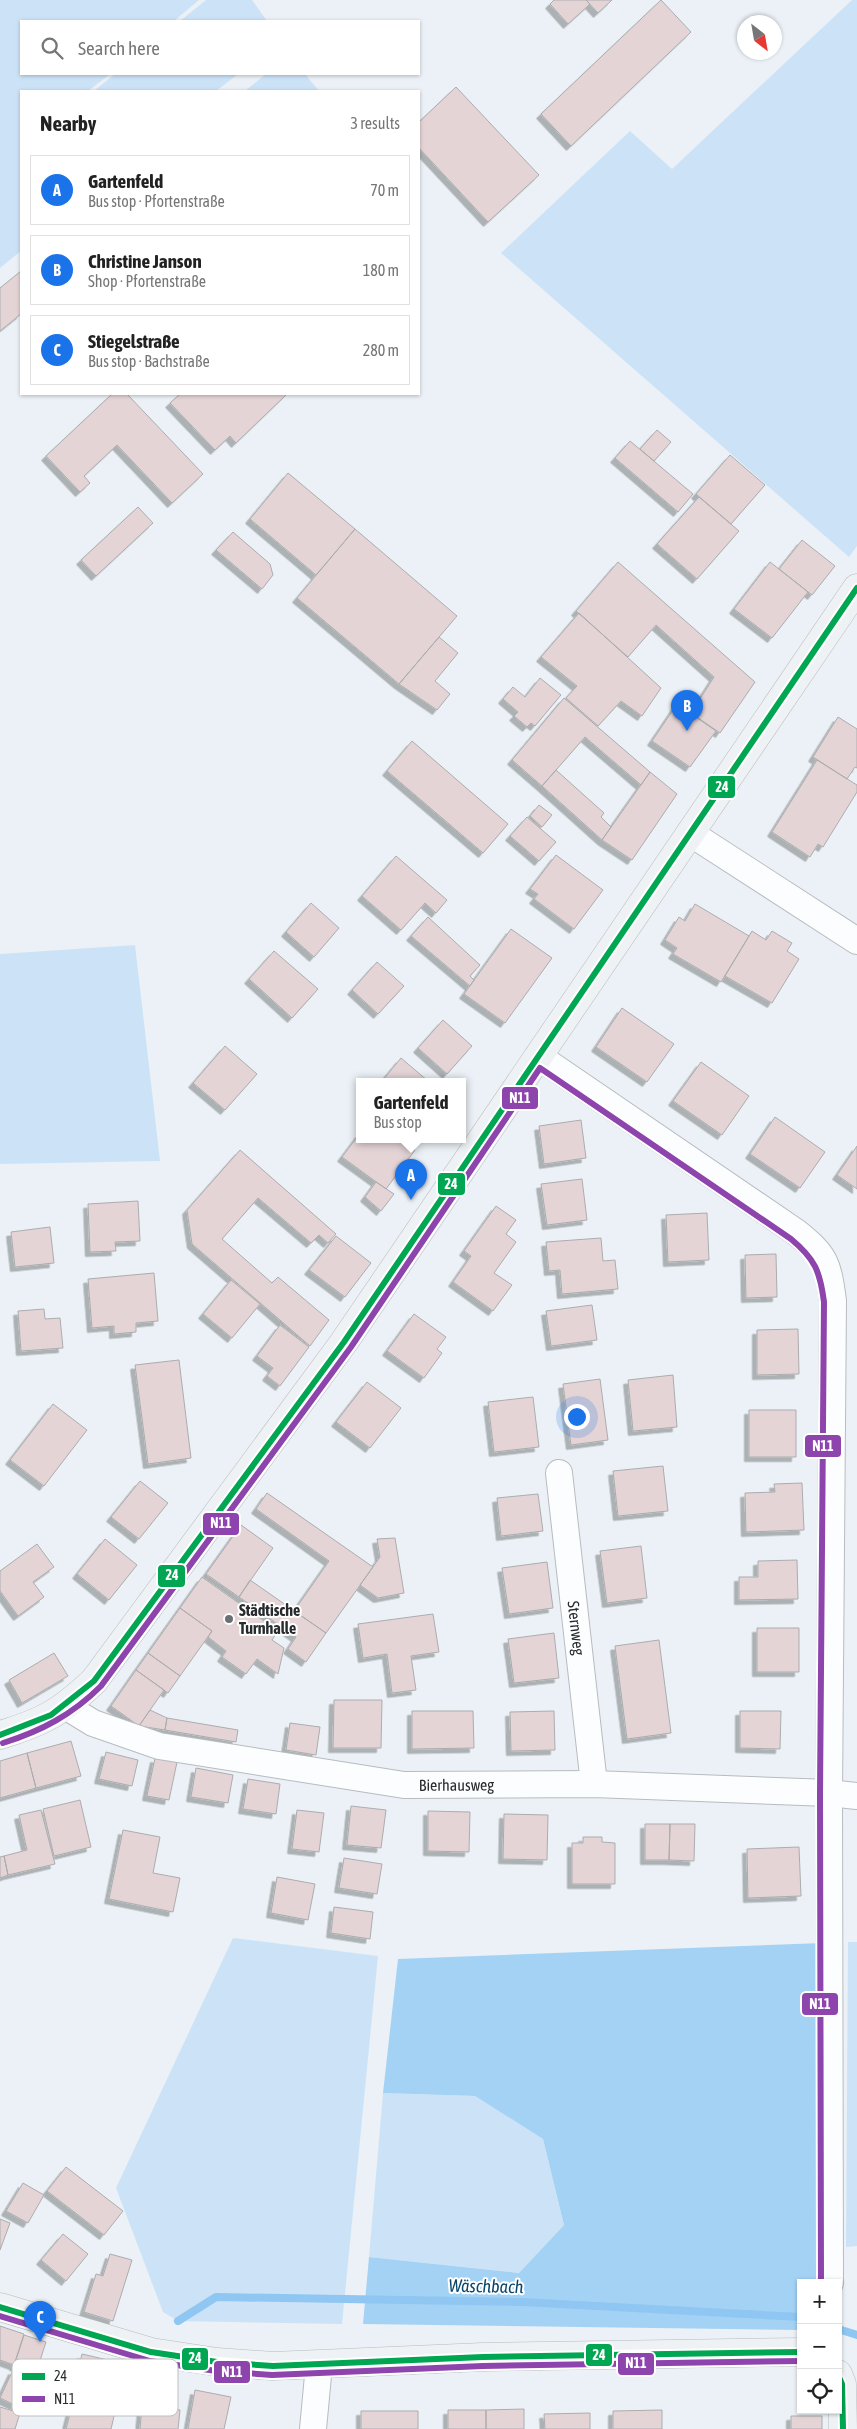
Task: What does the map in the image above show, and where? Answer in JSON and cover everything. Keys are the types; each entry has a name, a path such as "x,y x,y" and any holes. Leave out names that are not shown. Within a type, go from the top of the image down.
{"street":[{"path":"0,1734 33,1725 67,1707 94,1681 344,1342 857,588"},
{"path":"690,833 857,941"},
{"path":"538,1056 796,1232 816,1248 824,1260 830,1277 833,1301 829,1793 830,2279"},
{"name":"Sternweg","path":"559,1473 594,1784"},
{"name":"Bierhausweg","path":"67,1707 93,1723 159,1746 404,1785 594,1784 829,1793 857,1796"},
{"path":"0,2307 151,2352 217,2362 273,2366 483,2357 797,2352"},
{"path":"313,2429 318,2365"},
{"path":"842,2384 843,2429"}],"shaded area":[{"path":"0,0 199,0 175,20 20,20 20,75 109,75 89,90 20,90 20,252 0,268"},
{"path":"206,0 252,0 266,20 181,20"},
{"path":"852,0 857,0 857,546 849,557 501,253 630,131 672,169"},
{"path":"114,75 237,75 217,90 95,90"},
{"path":"265,75 306,75 318,90 246,90"},
{"path":"135,945 160,1161 0,1164 0,954"},
{"path":"233,1938 378,1956 342,2324 178,2321 163,2312 116,2188"},
{"path":"848,1942 857,1942 857,2246 846,2247"},
{"path":"822,1943 819,2279 797,2279 797,2330 363,2324 369,2257 519,2273 564,2225 543,2139 475,2096 383,2093 398,1959"},
{"path":"383,2093 475,2096 543,2139 564,2225 519,2273 369,2257"}],"building":[{"path":"554,0 586,0 590,4 568,24 550,4"},
{"path":"586,0 612,0 598,13"},
{"path":"661,0 691,32 571,146 541,114"},
{"path":"456,87 539,175 488,222 420,149 420,121"},
{"path":"20,272 20,315 0,331 0,288"},
{"path":"111,395 128,395 203,474 172,503 117,445 84,476 90,483 80,492 46,456"},
{"path":"179,395 286,395 236,443 230,436 215,450 170,403"},
{"path":"657,430 671,442 654,461 640,449"},
{"path":"630,441 693,494 678,512 615,458"},
{"path":"730,455 765,485 731,524 696,494"},
{"path":"288,473 355,529 316,575 250,519"},
{"path":"699,497 739,531 697,579 657,544"},
{"path":"138,507 153,523 96,576 81,560"},
{"path":"355,529 457,616 399,684 297,598"},
{"path":"233,532 270,564 273,575 262,589 216,550"},
{"path":"802,540 835,566 812,595 779,569"},
{"path":"618,562 755,682 720,733 691,713 714,677 656,625 628,657 576,611"},
{"path":"770,562 808,592 772,638 734,609"},
{"path":"579,613 661,688 642,716 621,701 598,726 566,698 577,686 541,657"},
{"path":"439,637 458,653 435,681 450,694 437,710 399,684"},
{"path":"540,678 561,695 535,726 531,723 527,727 514,716 518,712 503,699 513,687 525,697"},
{"path":"564,698 650,772 641,785 585,737 542,786 512,760"},
{"path":"677,704 716,731 690,767 652,741"},
{"path":"838,717 857,729 857,768 855,767 847,779 813,757"},
{"path":"412,741 508,824 483,853 387,771"},
{"path":"817,760 857,785 857,792 823,847 818,844 810,857 772,832"},
{"path":"556,770 604,813 601,817 611,827 602,840 542,786"},
{"path":"650,772 677,794 632,860 602,840"},
{"path":"539,805 552,815 542,827 530,816"},
{"path":"527,817 556,842 539,861 510,836"},
{"path":"556,855 603,890 574,929 534,899 538,894 530,889"},
{"path":"396,856 447,900 436,913 425,903 401,930 362,896"},
{"path":"311,903 339,928 314,957 286,932"},
{"path":"695,904 749,936 721,982 673,954 677,948 665,940 679,917 685,921"},
{"path":"428,917 480,965 470,976 474,980 470,986 411,936"},
{"path":"511,929 552,958 505,1023 464,994"},
{"path":"752,931 766,940 772,931 792,943 787,951 799,959 772,1003 725,976"},
{"path":"274,951 318,989 292,1018 249,979"},
{"path":"377,962 404,986 378,1014 352,990"},
{"path":"622,1008 674,1044 647,1082 596,1047"},
{"path":"443,1020 472,1046 447,1074 418,1048"},
{"path":"225,1046 257,1074 225,1110 193,1083"},
{"path":"401,1058 424,1078 384,1078"},
{"path":"701,1062 749,1096 722,1135 673,1101"},
{"path":"775,1117 825,1152 800,1188 750,1154"},
{"path":"581,1120 586,1158 544,1164 539,1126"},
{"path":"356,1138 356,1143 405,1143 415,1150 386,1189 342,1157"},
{"path":"857,1146 857,1189 837,1175"},
{"path":"240,1150 336,1234 328,1243 319,1235 311,1243 258,1198 222,1239 272,1283 278,1277 329,1320 310,1346 192,1244 187,1210"},
{"path":"582,1179 587,1220 547,1225 541,1184"},
{"path":"376,1182 394,1194 381,1211 365,1197"},
{"path":"138,1201 140,1241 115,1242 116,1251 90,1252 88,1204"},
{"path":"496,1206 516,1220 506,1234 516,1242 494,1273 512,1285 493,1311 453,1282 471,1256 464,1251"},
{"path":"707,1213 709,1260 668,1262 666,1215"},
{"path":"50,1227 54,1263 15,1267 11,1232"},
{"path":"336,1236 371,1263 345,1297 309,1270"},
{"path":"601,1238 603,1261 615,1260 618,1289 562,1294 560,1270 549,1271 546,1242"},
{"path":"776,1254 777,1297 746,1298 745,1255"},
{"path":"154,1273 158,1321 136,1323 136,1332 114,1334 114,1326 92,1328 88,1279"},
{"path":"231,1280 260,1304 232,1338 203,1314"},
{"path":"592,1305 597,1340 551,1346 546,1311"},
{"path":"44,1309 45,1319 60,1318 63,1348 21,1351 18,1311"},
{"path":"414,1314 446,1337 437,1349 442,1353 424,1378 387,1351"},
{"path":"280,1325 309,1347 280,1386 267,1376 273,1368 257,1356"},
{"path":"798,1329 799,1374 757,1375 757,1330"},
{"path":"179,1360 191,1458 148,1464 135,1365"},
{"path":"673,1375 677,1427 633,1431 628,1380"},
{"path":"600,1379 608,1440 571,1445 563,1384"},
{"path":"367,1382 401,1408 370,1448 336,1422"},
{"path":"533,1397 539,1447 494,1452 488,1402"},
{"path":"53,1404 87,1430 44,1486 10,1460"},
{"path":"749,1410 796,1410 796,1457 749,1457"},
{"path":"663,1466 668,1511 618,1516 613,1471"},
{"path":"140,1481 168,1503 139,1539 111,1517"},
{"path":"802,1483 804,1530 746,1532 745,1493 775,1492 774,1484"},
{"path":"267,1493 373,1567 326,1633 294,1611 329,1561 256,1509"},
{"path":"538,1494 543,1531 501,1536 497,1498"},
{"path":"241,1525 273,1548 239,1597 206,1574"},
{"path":"395,1538 404,1593 378,1598 360,1585 380,1557 377,1539"},
{"path":"105,1539 137,1565 109,1600 77,1574"},
{"path":"37,1544 54,1567 33,1582 44,1597 18,1616 0,1591 0,1571"},
{"path":"641,1546 647,1598 607,1603 600,1551"},
{"path":"797,1560 798,1599 739,1600 739,1577 758,1577 758,1561"},
{"path":"547,1562 553,1608 509,1614 502,1568"},
{"name":"Städtische Turnhalle","path":"202,1577 278,1631 272,1640 284,1648 278,1674 257,1659 246,1674 222,1657 226,1651 208,1637 212,1631 180,1608"},
{"path":"250,1580 326,1633 306,1662 288,1649 296,1637 239,1597"},
{"path":"180,1608 212,1631 180,1676 148,1653"},
{"path":"433,1614 439,1652 411,1656 416,1690 392,1693 387,1654 363,1658 358,1624"},
{"path":"757,1628 799,1628 799,1672 757,1672"},
{"path":"554,1633 559,1678 514,1683 508,1639"},
{"path":"659,1640 671,1733 627,1739 615,1646"},
{"path":"54,1653 68,1676 22,1703 9,1680"},
{"path":"148,1653 180,1676 168,1693 136,1670"},
{"path":"136,1670 164,1690 139,1726 111,1706"},
{"path":"334,1700 382,1700 381,1748 333,1748"},
{"path":"150,1710 167,1718 165,1730 139,1726"},
{"path":"412,1711 473,1711 474,1748 412,1749"},
{"path":"554,1711 555,1750 511,1751 510,1712"},
{"path":"740,1711 781,1711 780,1749 740,1748"},
{"path":"167,1718 238,1730 236,1742 165,1730"},
{"path":"290,1723 320,1727 316,1755 286,1750"},
{"path":"71,1741 81,1776 36,1788 27,1753"},
{"path":"106,1752 138,1760 132,1786 99,1779"},
{"path":"27,1753 36,1788 0,1798 0,1761"},
{"path":"155,1758 177,1762 169,1800 147,1796"},
{"path":"196,1768 233,1775 228,1803 191,1797"},
{"path":"248,1779 280,1784 276,1814 243,1809"},
{"path":"80,1800 91,1847 54,1856 43,1809"},
{"path":"351,1806 386,1810 381,1848 347,1845"},
{"path":"41,1810 55,1864 8,1875 4,1856 27,1850 19,1815"},
{"path":"297,1810 324,1813 319,1852 292,1849"},
{"path":"428,1811 470,1812 469,1852 428,1851"},
{"path":"504,1814 548,1815 547,1860 503,1859"},
{"path":"645,1824 670,1824 669,1860 645,1860"},
{"path":"670,1824 695,1824 694,1861 669,1860"},
{"path":"123,1830 160,1837 153,1873 180,1878 173,1912 109,1899"},
{"path":"583,1837 602,1837 602,1842 615,1843 615,1884 572,1884 572,1843 583,1843"},
{"path":"799,1847 801,1896 748,1898 747,1849"},
{"path":"4,1856 8,1875 0,1878 0,1857"},
{"path":"344,1858 382,1864 377,1894 339,1888"},
{"path":"277,1877 315,1884 308,1920 271,1913"},
{"path":"334,1907 373,1912 370,1939 331,1933"},
{"path":"66,2167 123,2211 104,2235 47,2191"},
{"path":"23,2183 44,2195 28,2223 6,2211"},
{"path":"0,2219 10,2223 0,2250"},
{"path":"63,2234 88,2254 66,2281 41,2260"},
{"path":"110,2254 132,2260 113,2321 84,2312 96,2274 103,2276"},
{"path":"0,2326 24,2334 16,2359 12,2359 12,2364 0,2360"},
{"path":"24,2335 46,2342 41,2359 16,2359"},
{"path":"82,2354 104,2359 81,2359"},
{"path":"12,2372 12,2404 0,2398"},
{"path":"195,2390 231,2397 224,2429 188,2429"},
{"path":"0,2407 12,2411 12,2416 19,2416 15,2429 0,2429"},
{"path":"524,2409 524,2429 486,2429 486,2410"},
{"path":"178,2410 180,2410 178,2429 140,2429 141,2416 178,2416"},
{"path":"448,2410 486,2410 486,2429 448,2429"},
{"path":"662,2410 662,2429 613,2429 613,2411"},
{"path":"361,2411 418,2411 418,2429 361,2429"},
{"path":"590,2413 590,2429 545,2429 544,2414"},
{"path":"69,2416 114,2416 111,2429 66,2429"},
{"path":"791,2416 822,2416 822,2429 791,2429"}],"waterway":[{"name":"Wäschbach","path":"178,2321 216,2297 522,2302 797,2317"},
{"name":"Wäschbach","path":"842,2330 857,2335"}],"transit line":[{"name":"24","path":"0,1735 51,1715 94,1681 344,1342 857,588"},
{"name":"N11","path":"3,1743 55,1721 79,1705 101,1686 351,1347 540,1068 791,1239 811,1260 821,1282 824,1302 820,1793 821,2279"},
{"name":"24","path":"0,2307 151,2352 217,2362 273,2366 483,2357 797,2352"},
{"name":"N11","path":"0,2316 143,2359"},
{"name":"N11","path":"178,2365 216,2371 272,2375 483,2366 797,2361"},
{"name":"24","path":"842,2384 843,2429"}],"place":[{"name":"Christine Janson","path":"687,731"},
{"name":"Gartenfeld","path":"411,1200"},
{"name":"Städtische Turnhalle","path":"229,1619"},
{"name":"Stiegelstraße","path":"40,2342"}]}
